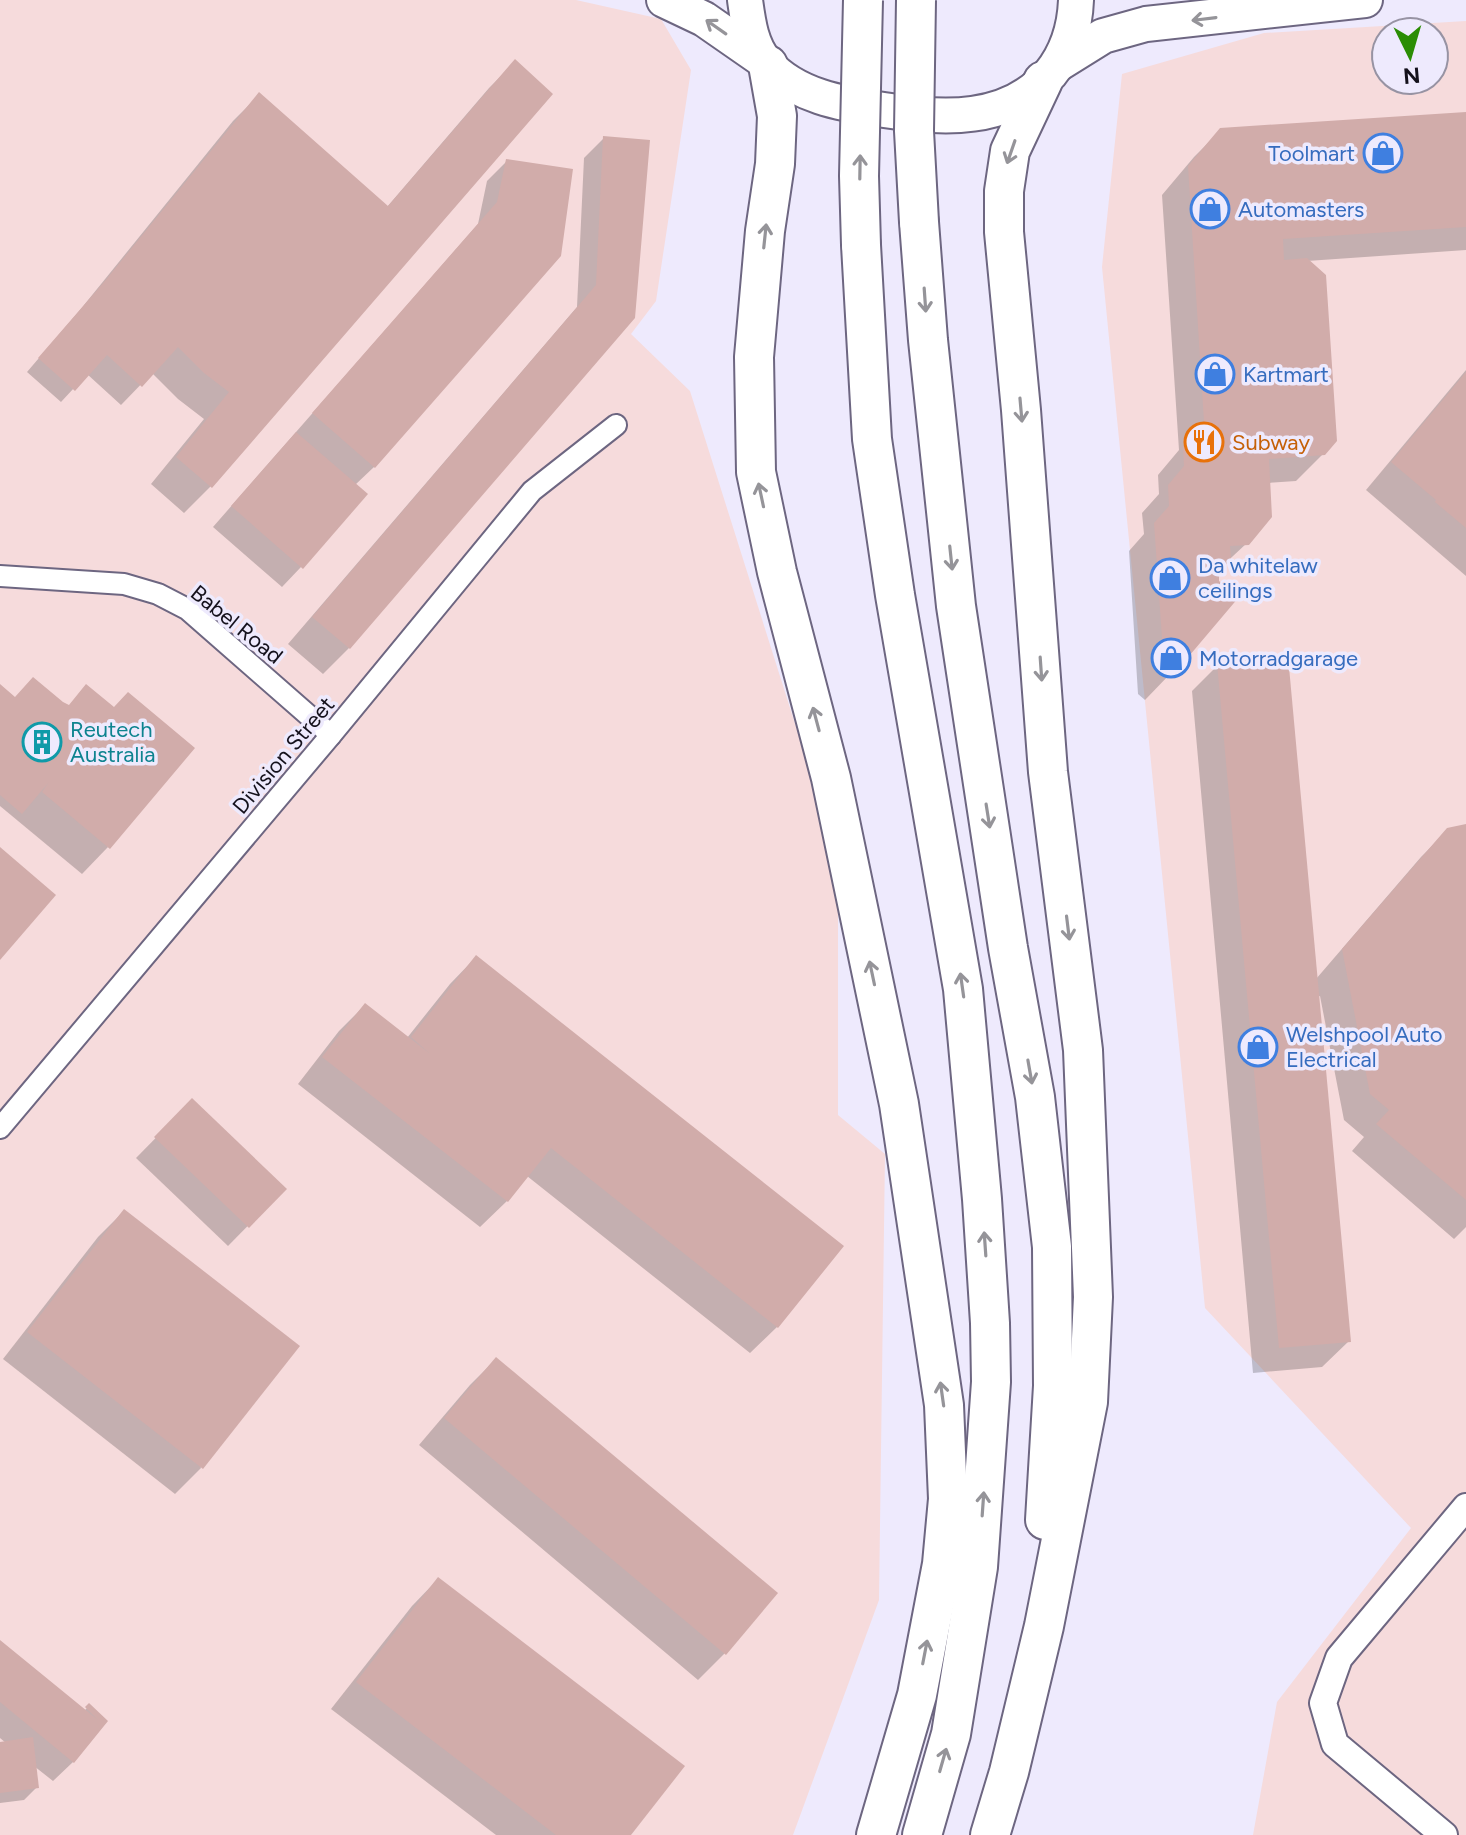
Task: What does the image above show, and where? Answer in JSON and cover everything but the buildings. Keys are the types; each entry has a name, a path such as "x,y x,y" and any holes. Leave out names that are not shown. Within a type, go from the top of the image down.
{"highway":[{"path":"863,0 859,176 872,439 963,989 990,1323 991,1382 978,1567 951,1734 922,1835"},
{"path":"916,0 914,131 919,222 956,606 1008,948 1035,1097 1052,1247 1053,1386 1044,1526 1009,1772"},
{"path":"766,63 777,116 775,164 765,231 754,357 756,472 777,572 831,778 899,1104 944,1405 948,1499 942,1564 917,1695 876,1835"},
{"path":"990,1835 1009,1772 1044,1626 1088,1402 1093,1297 1083,1050 1048,772 1021,410 1004,232 1005,170 1010,151 1051,73"}],"main road":[{"path":"664,0 704,19 792,84 821,97 855,106 916,115 987,112 1015,103 1103,36 1146,24 1365,0"},
{"path":"745,0 753,40 766,63"},
{"path":"1051,73 1073,27 1076,0"}],"street":[{"name":"Division Street","path":"0,1128 532,491 616,425"},
{"name":"Babel Road","path":"0,576 124,584 158,594 187,609 331,735"},
{"path":"1444,1835 1335,1744 1323,1703 1339,1658 1466,1507"}],"shaded area":[{"path":"0,0 576,0 661,19 691,70 656,301 631,334 690,391 838,860 838,1115 885,1154 879,1600 793,1835 0,1835"},
{"path":"1466,21 1466,1835 1253,1835 1277,1702 1411,1528 1205,1308 1102,267 1122,74 1264,33 1370,27 1370,96 1450,96 1450,22"}],"place":[{"name":"Toolmart","path":"1383,153"},
{"name":"Automasters","path":"1210,209"},
{"name":"Kartmart","path":"1215,374"},
{"name":"Subway","path":"1204,442"},
{"name":"Da whitelaw ceilings","path":"1170,578"},
{"name":"Motorradgarage","path":"1171,658"},
{"name":"Reutech Australia","path":"42,742"},
{"name":"Welshpool Auto Electrical","path":"1258,1047"}]}
